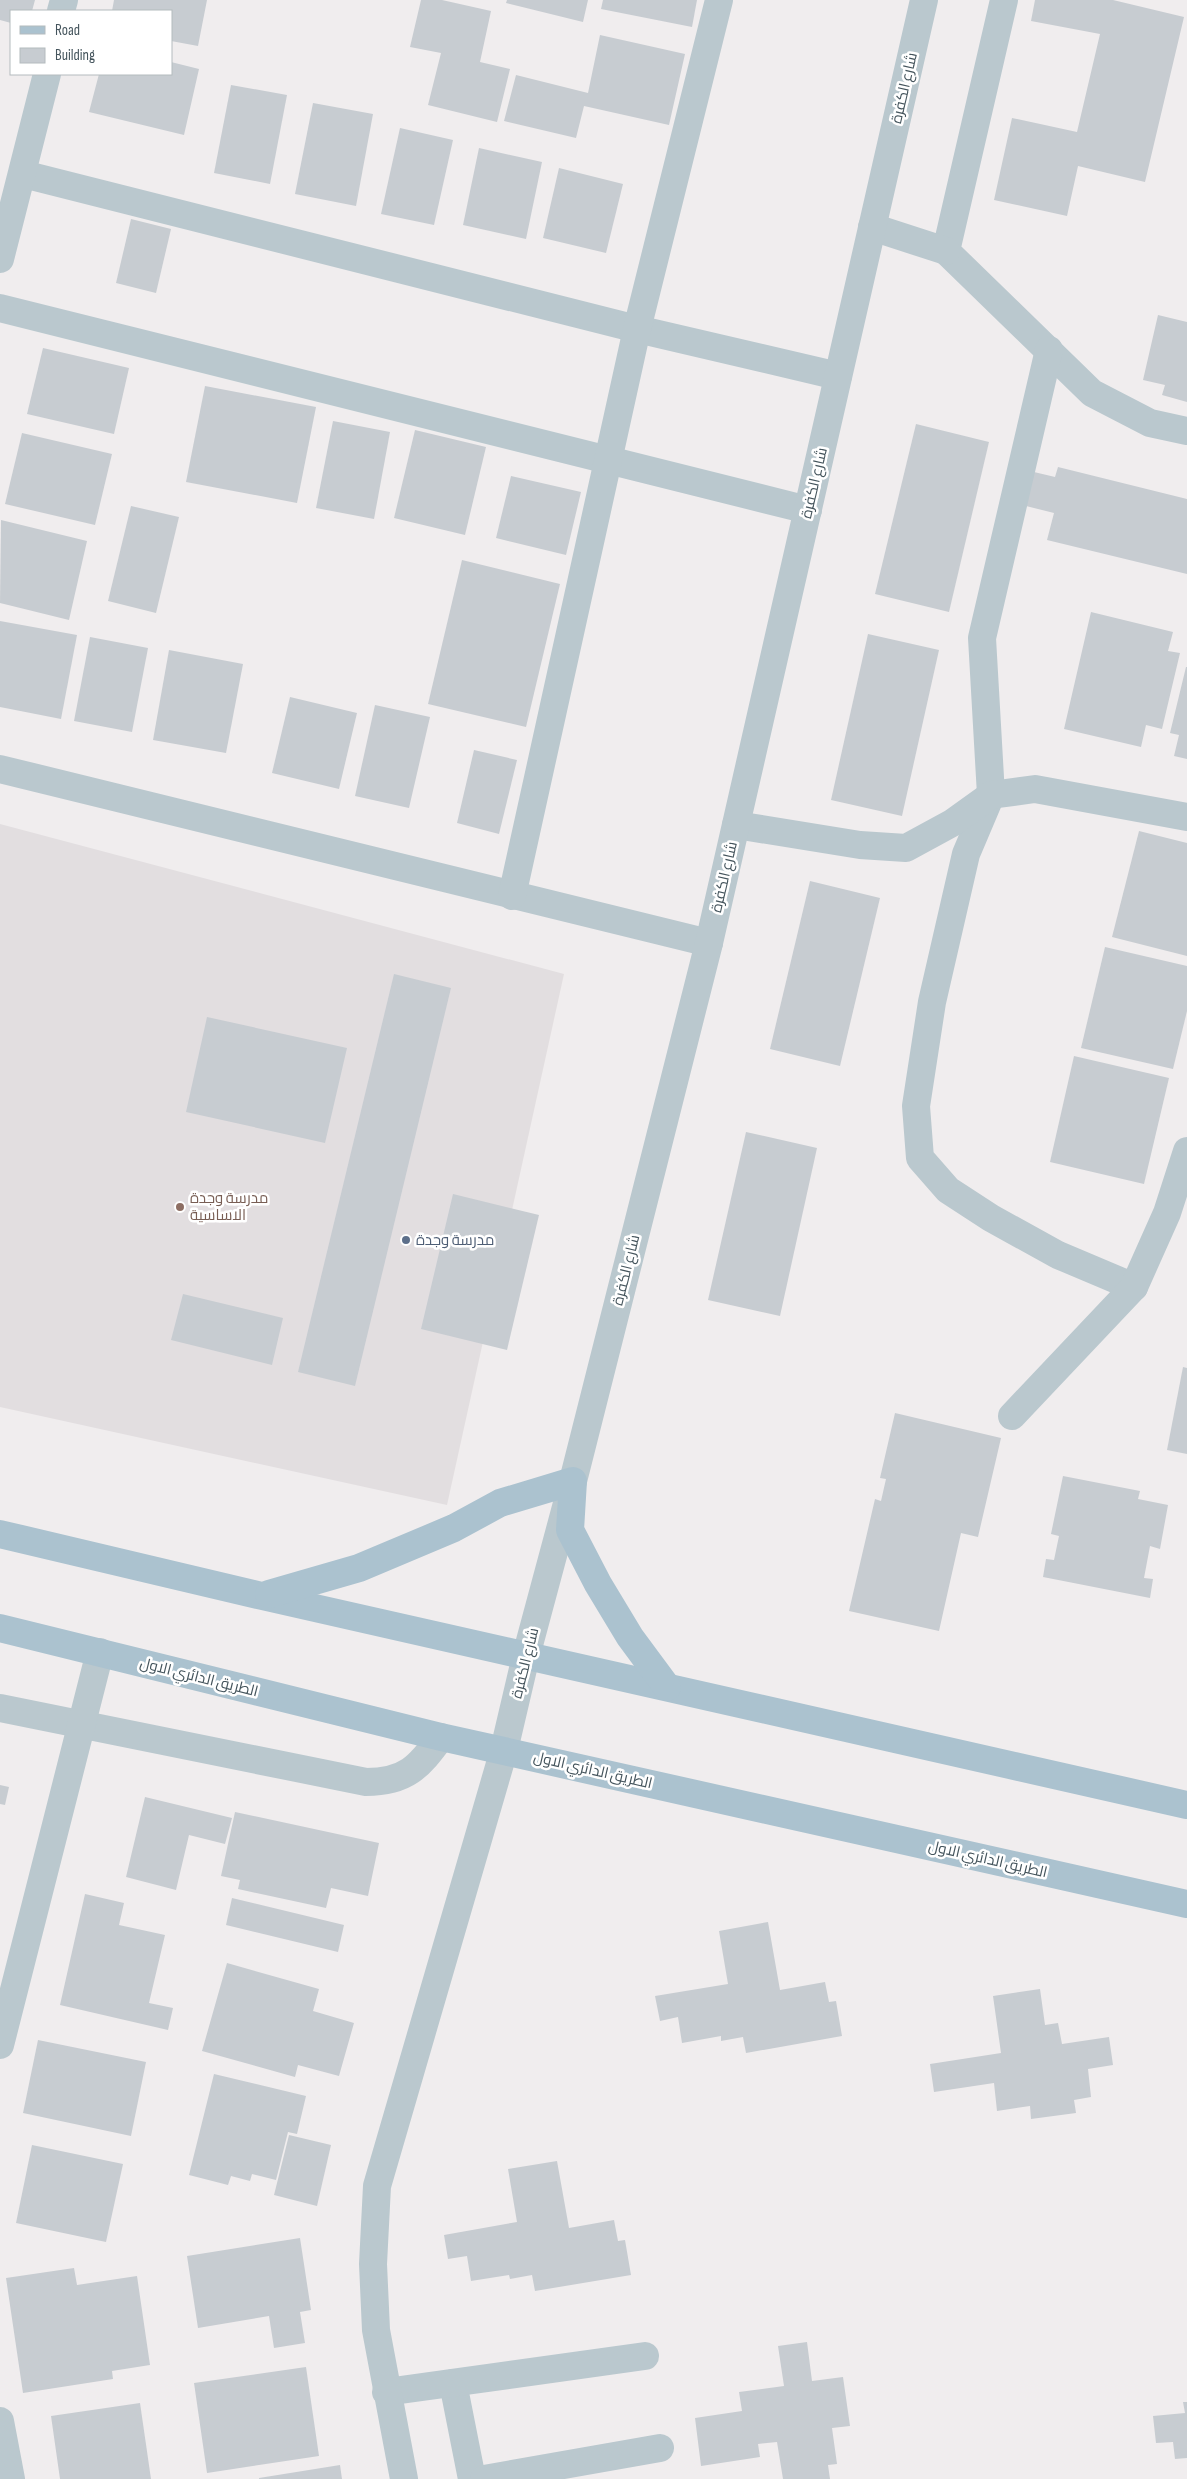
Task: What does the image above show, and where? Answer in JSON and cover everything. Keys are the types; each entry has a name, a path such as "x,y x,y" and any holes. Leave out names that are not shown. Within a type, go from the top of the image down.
{"main road":[{"path":"262,1596 359,1568 446,1532 500,1503 573,1481 570,1530 598,1584 630,1637 667,1688"},
{"path":"0,1534 262,1596 1187,1805"},
{"name":"الطريق الدائري الاول","path":"0,1628 441,1737 1187,1904"}],"street":[{"path":"512,896 637,329 719,0"},
{"name":"شارع الكفرة","path":"404,2479 386,2392 376,2321 373,2264 377,2186 504,1750 526,1656 573,1481 709,943 924,0"},
{"path":"946,251 1004,0"},
{"path":"0,259 23,174 46,75"},
{"path":"23,174 637,329 838,376"},
{"path":"872,227 946,251 1092,393 1150,423 1187,431"},
{"path":"0,308 808,510"},
{"path":"1049,350 982,638 991,795 966,854 932,1002 916,1106 920,1158 948,1190 992,1218 1058,1255 1134,1287"},
{"path":"0,768 512,896 709,943"},
{"path":"736,825 860,845 906,848 952,823 991,795 1035,789 1187,817"},
{"path":"1012,1416 1134,1287 1167,1214 1187,1151"},
{"path":"0,2044 100,1652"},
{"path":"0,1708 81,1726 366,1782 390,1780 407,1773 422,1763 441,1737"},
{"path":"386,2392 645,2356"},
{"path":"453,2383 472,2479"},
{"path":"0,2421 11,2479"},
{"path":"484,2479 660,2448"}],"shaded area":[{"path":"0,824 564,974 447,1505 0,1407"}],"building":[{"path":"0,0 35,0 32,10 10,10 10,23 0,20"},
{"path":"114,0 207,0 198,46 172,41 172,10 112,10"},
{"path":"421,0 442,0 491,11 480,62 510,69 497,122 428,105 441,53 410,47"},
{"path":"507,0 588,0 583,22 506,3"},
{"path":"603,0 697,0 692,27 601,9"},
{"path":"1035,0 1113,0 1184,17 1145,182 1078,166 1067,216 994,200 1012,118 1077,132 1100,34 1031,21"},
{"path":"600,35 685,54 669,125 584,106 576,138 504,121 516,75 588,93"},
{"path":"172,62 199,69 184,135 89,112 99,75 172,75"},
{"path":"231,85 287,95 270,184 214,173"},
{"path":"313,103 373,114 356,206 295,194"},
{"path":"400,128 453,140 434,225 381,214"},
{"path":"479,148 542,162 526,239 463,225"},
{"path":"559,168 623,184 606,253 543,238"},
{"path":"131,219 171,229 156,293 116,283"},
{"path":"1158,315 1187,322 1187,402 1162,395 1165,385 1143,380"},
{"path":"43,348 129,368 114,434 27,414"},
{"path":"205,386 316,407 297,503 186,482"},
{"path":"333,421 390,432 374,519 316,508"},
{"path":"916,424 989,442 949,612 875,594"},
{"path":"415,430 486,447 465,535 394,518"},
{"path":"22,433 112,454 95,525 5,504"},
{"path":"1058,467 1187,499 1187,574 1047,540 1054,513 1026,506 1034,472 1055,477"},
{"path":"511,476 581,492 566,555 496,538"},
{"path":"131,506 179,517 156,613 108,601"},
{"path":"1,520 87,541 69,620 0,603"},
{"path":"462,560 560,584 526,727 428,704"},
{"path":"1091,612 1173,632 1168,651 1180,653 1162,729 1146,725 1141,747 1064,729"},
{"path":"0,621 77,635 61,719 0,707"},
{"path":"868,634 939,650 902,816 831,800"},
{"path":"90,637 148,648 132,732 74,721"},
{"path":"169,650 243,664 226,753 153,740"},
{"path":"1186,667 1187,759 1174,756 1179,735 1170,733"},
{"path":"290,697 357,713 339,789 272,773"},
{"path":"375,705 430,717 409,808 355,796"},
{"path":"474,750 517,760 499,834 457,823"},
{"path":"1139,831 1187,843 1187,956 1112,937"},
{"path":"810,881 880,898 840,1066 770,1049"},
{"path":"1105,947 1187,966 1187,1011 1173,1069 1081,1048"},
{"path":"394,974 451,988 355,1386 298,1372"},
{"path":"207,1017 347,1048 325,1143 186,1112"},
{"path":"1074,1056 1169,1078 1144,1184 1050,1162"},
{"path":"746,1132 817,1148 780,1316 708,1300"},
{"path":"453,1194 539,1215 507,1350 421,1329"},
{"path":"183,1294 283,1318 272,1365 171,1340"},
{"path":"1183,1367 1187,1368 1187,1454 1167,1450"},
{"path":"895,1413 1001,1438 978,1537 961,1533 939,1631 849,1611 875,1499 881,1501 886,1479 880,1478"},
{"path":"1063,1476 1140,1491 1138,1499 1168,1505 1160,1549 1150,1546 1144,1578 1153,1579 1150,1598 1043,1577 1046,1559 1054,1560 1059,1536 1051,1534"},
{"path":"0,1785 9,1787 5,1805 0,1804"},
{"path":"145,1797 232,1818 225,1844 189,1835 176,1890 126,1877"},
{"path":"235,1812 379,1843 368,1896 331,1888 326,1908 238,1889 240,1880 221,1876"},
{"path":"85,1894 124,1903 119,1925 165,1935 149,2003 173,2008 168,2030 60,2005"},
{"path":"232,1898 344,1925 338,1952 226,1925"},
{"path":"768,1922 780,1990 825,1982 829,2002 836,2001 842,2036 746,2053 743,2037 721,2041 721,2036 682,2043 678,2017 660,2021 655,1996 728,1984 719,1931"},
{"path":"227,1963 319,1989 313,2011 354,2023 339,2076 298,2065 295,2077 202,2051"},
{"path":"1040,1989 1045,2025 1058,2023 1062,2044 1109,2037 1113,2065 1088,2069 1091,2097 1074,2100 1076,2113 1031,2119 1030,2106 997,2111 994,2083 934,2092 930,2064 1001,2053 993,1996"},
{"path":"38,2040 146,2062 131,2136 23,2113"},
{"path":"214,2074 306,2096 297,2134 288,2132 276,2180 252,2174 250,2181 231,2176 228,2185 189,2175"},
{"path":"289,2135 331,2145 317,2206 274,2195"},
{"path":"32,2145 123,2164 106,2242 16,2223"},
{"path":"557,2161 569,2228 614,2220 618,2241 625,2240 631,2275 535,2291 532,2275 510,2279 509,2275 471,2281 467,2256 448,2259 444,2235 517,2222 508,2169"},
{"path":"300,2238 311,2310 300,2312 305,2343 274,2348 269,2316 198,2328 187,2256"},
{"path":"74,2268 77,2285 137,2276 150,2365 112,2371 113,2379 23,2393 6,2278"},
{"path":"807,2342 812,2381 843,2377 850,2426 832,2428 837,2464 828,2465 830,2479 783,2479 777,2442 758,2444 760,2457 701,2466 695,2418 742,2411 739,2392 784,2386 778,2346"},
{"path":"306,2367 319,2456 207,2473 194,2383"},
{"path":"1183,2402 1187,2402 1187,2458 1175,2459 1173,2442 1156,2443 1153,2416 1185,2413"},
{"path":"140,2403 151,2479 60,2479 51,2416"},
{"path":"340,2465 342,2479 259,2479 259,2478"}],"place":[{"name":"مدرسة وجدة الاساسية","path":"180,1207"},
{"name":"مدرسة وجدة","path":"406,1240"}]}
